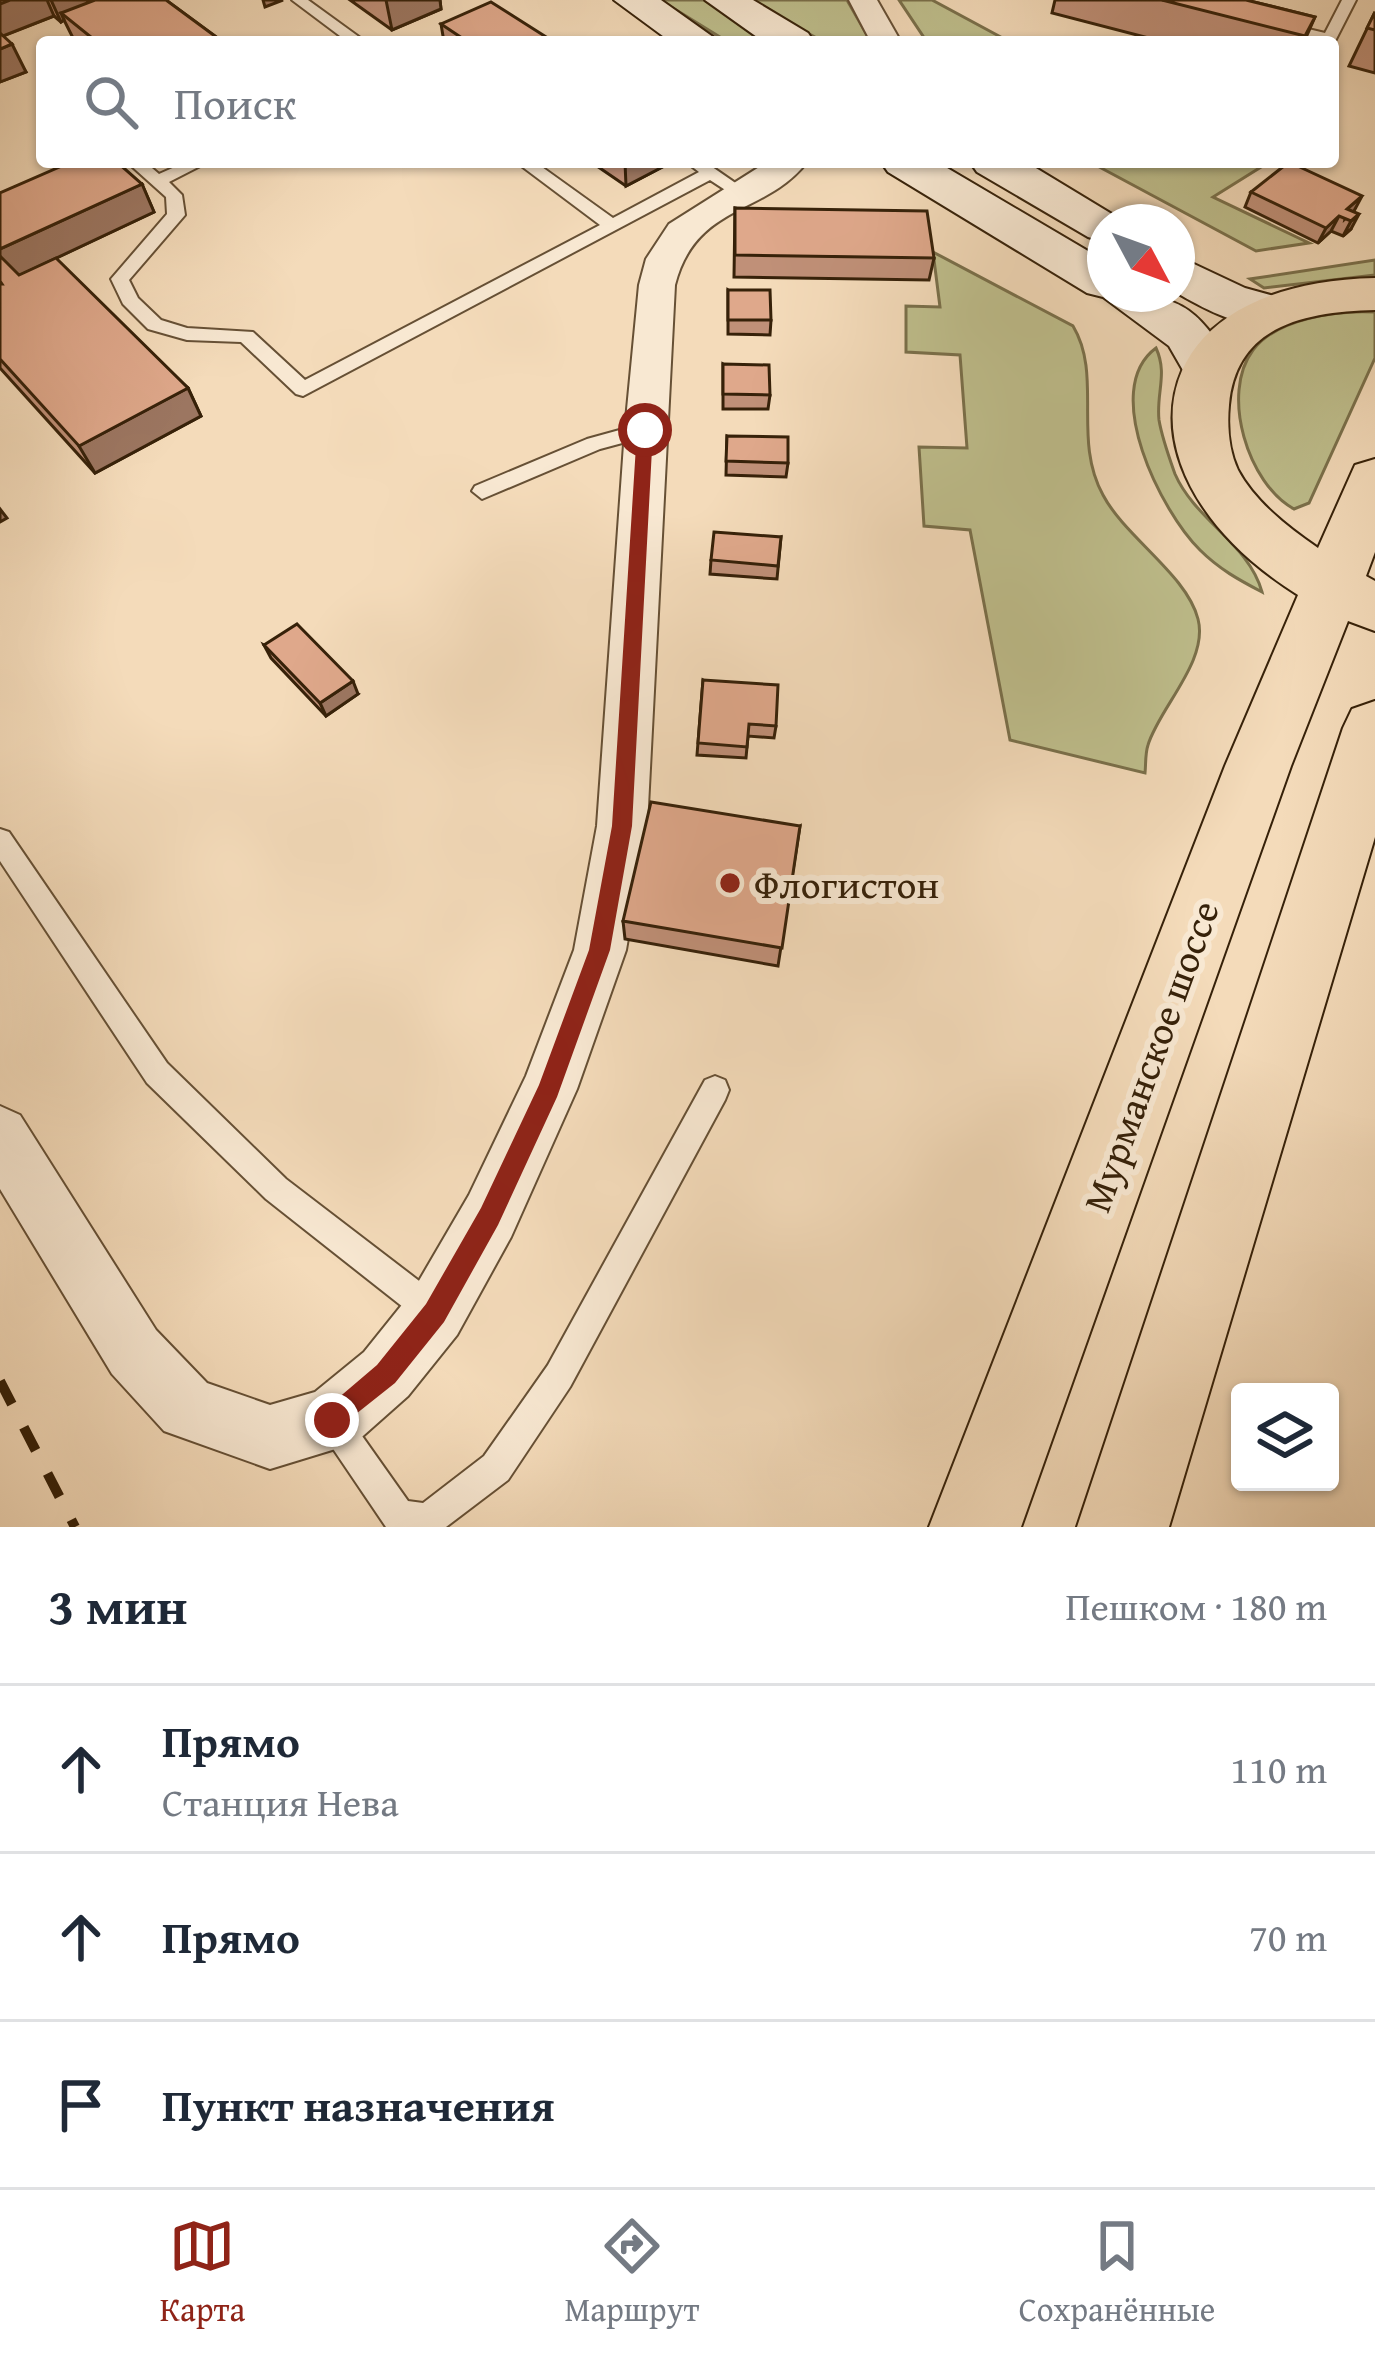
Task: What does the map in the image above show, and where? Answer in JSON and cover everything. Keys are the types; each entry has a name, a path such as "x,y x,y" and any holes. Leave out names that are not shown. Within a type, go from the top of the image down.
{"main road":[{"path":"634,0 691,36"},
{"path":"725,0 784,36"},
{"path":"914,168 1087,271"},
{"path":"1003,168 1087,217"},
{"path":"1195,282 1227,300 1267,311"},
{"path":"1353,597 1280,551 1236,510 1211,473 1201,438 1201,395 1208,366 1224,343 1267,311 1326,296 1375,294"},
{"path":"1153,312 1187,334 1208,366"},
{"name":"Мурманское шоссе","path":"975,1527 1258,766 1353,597 1375,480"},
{"path":"1123,1527 1375,728"}],"street":[{"path":"863,0 883,36"},
{"path":"0,1135 134,1352 187,1408 270,1437 332,1420 386,1374 435,1313 490,1216 549,1089 600,950 622,826 645,430 657,285 664,259 714,175 755,168"}],"lane":[{"path":"299,0 350,36"},
{"path":"1330,36 1349,0"},
{"path":"1260,21 1314,36"},
{"path":"142,168 174,195 176,215 120,280 132,311 169,333 246,336 303,388 714,175"},
{"path":"158,181 187,168"},
{"path":"532,168 612,226"},
{"path":"482,491 546,462 645,430"},
{"path":"0,840 157,1072 277,1189 435,1313"},
{"path":"332,1420 399,1517 428,1520 496,1468 560,1376 715,1090"}],"green space":[{"path":"660,0 704,0 764,36 718,36"},
{"path":"747,0 847,0 868,36 813,36"},
{"path":"899,0 932,0 999,36 923,36"},
{"path":"1101,168 1259,168 1213,197 1309,243 1256,251 1195,218 1195,204 1168,204"},
{"path":"933,252 1073,326 1086,366 1089,452 1103,495 1192,603 1198,619 1196,651 1154,731 1145,773 1010,740 970,530 924,526 919,447 967,448 960,355 906,352 906,306 940,307"},
{"path":"1375,260 1375,275 1264,288 1250,279"},
{"path":"1375,312 1375,358 1309,503 1294,509 1264,480 1244,437 1239,413 1243,368 1264,339 1292,323"},
{"path":"1156,348 1161,366 1159,420 1175,474 1195,505 1246,560 1262,592 1200,550 1154,481 1142,451 1133,392 1140,367"}],"building":[{"path":"95,0 166,0 215,36 90,36 61,13"},
{"path":"1162,0 1246,0 1315,17 1305,36"},
{"path":"491,2 545,36 459,36 441,24"},
{"path":"0,33 12,44 0,49"},
{"path":"57,168 124,168 142,184 0,249 0,193"},
{"path":"1281,168 1302,168 1362,196 1347,209 1359,214 1351,221 1339,216 1326,228 1251,192"},
{"path":"735,208 927,211 934,258 735,255"},
{"path":"0,256 19,275 56,258 188,388 79,446 0,359"},
{"path":"728,290 770,290 771,320 728,320"},
{"path":"723,364 769,365 770,395 723,394"},
{"path":"727,436 788,437 788,463 726,461"},
{"path":"714,532 781,537 778,566 711,560"},
{"path":"297,624 353,681 320,703 264,645"},
{"path":"703,680 778,685 776,726 749,724 747,747 698,743"},
{"path":"651,802 800,826 782,948 623,921"}],"railway":[{"path":"0,1381 75,1527"}],"place":[{"name":"Флогистон","path":"730,883"}],"route":[{"path":"332,1420 386,1374 435,1313 490,1216 549,1089 600,950 622,826 645,430"}]}
